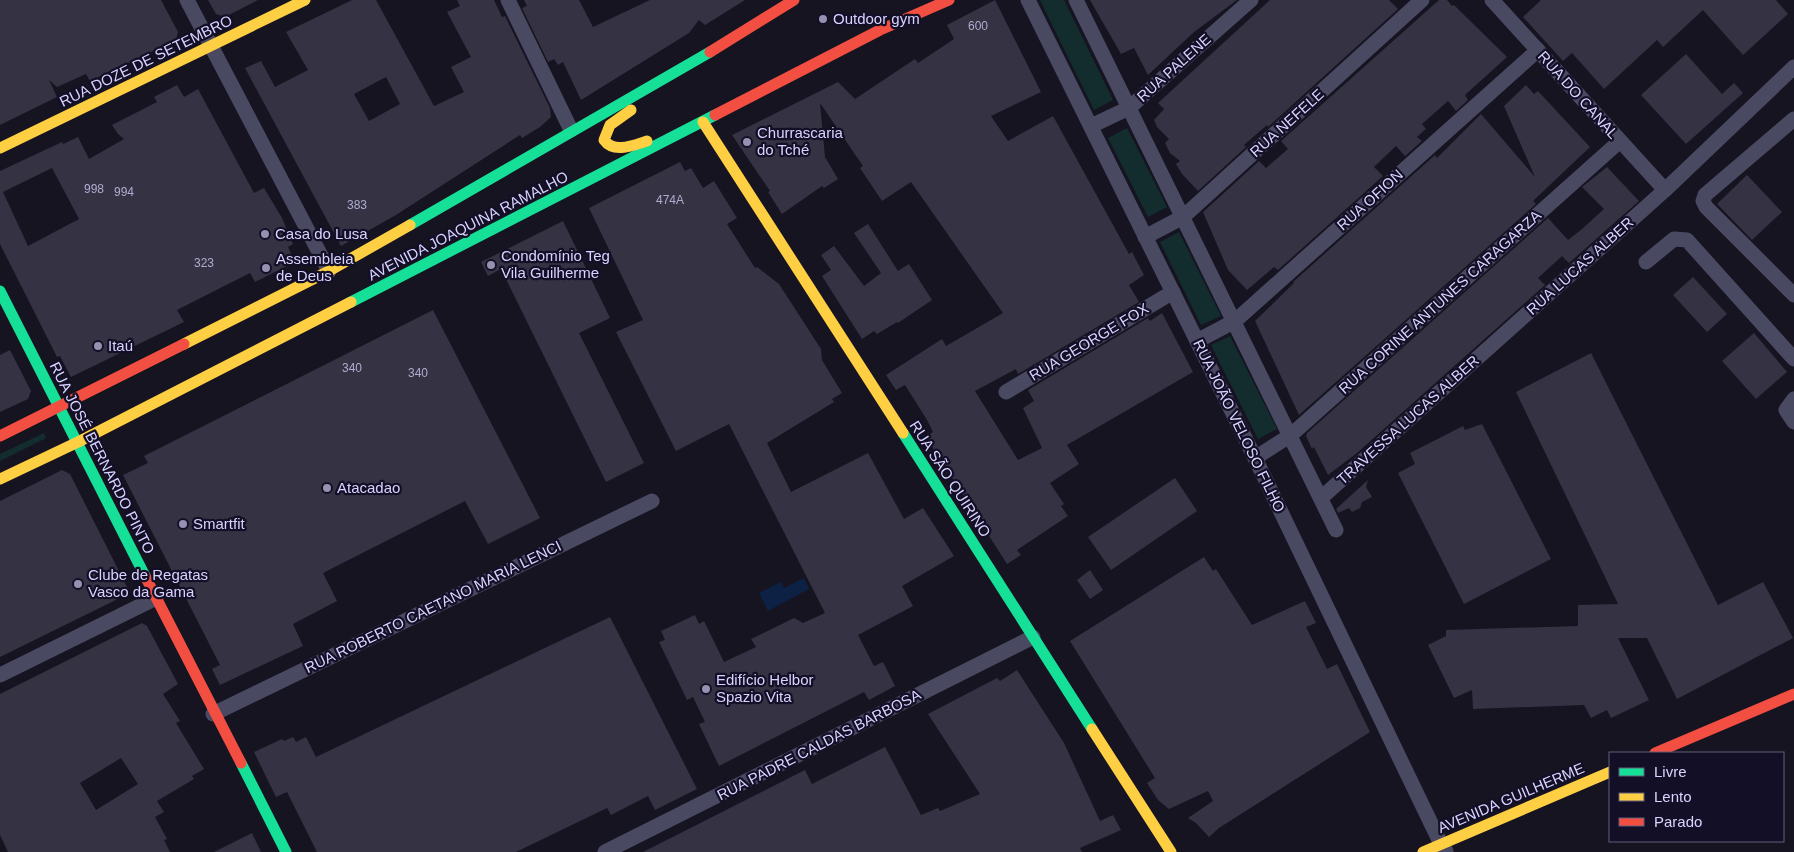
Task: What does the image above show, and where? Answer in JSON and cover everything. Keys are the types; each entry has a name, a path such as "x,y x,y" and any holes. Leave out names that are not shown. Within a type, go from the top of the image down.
{"main road":[{"name":"RUA DOZE DE SETEMBRO","path":"0,148 305,0"},
{"name":"AVENIDA JOAQUINA RAMALHO","path":"0,436 329,272 571,130 692,63 794,0"},
{"path":"880,30 893,12 919,0"},
{"name":"AVENIDA JOAQUINA RAMALHO","path":"0,479 78,442 880,30 949,0"},
{"path":"660,144 649,140 622,148 607,144 604,140 607,129 613,122 682,77 692,63"},
{"name":"RUA SÃO QUIRINO","path":"703,122 1171,852"},
{"name":"RUA JOSÉ BERNARDO PINTO","path":"0,291 78,442 213,714 286,852"},
{"path":"1657,752 1794,694"},
{"name":"AVENIDA GUILHERME","path":"1423,852 1444,848 1609,772"}],"street":[{"path":"187,0 329,272"},
{"path":"508,0 571,130"},
{"name":"RUA JOÃO VELOSO FILHO","path":"1028,0 1255,458 1444,848"},
{"path":"1076,0 1336,530"},
{"name":"RUA PALENE","path":"1091,126 1129,108 1251,0"},
{"name":"RUA NEFELE","path":"1145,237 1183,217 1422,0"},
{"name":"RUA DO CANAL","path":"1492,0 1665,190"},
{"name":"RUA OFION","path":"1197,341 1235,321 1538,50"},
{"name":"RUA LUCAS ALBER","path":"1494,342 1665,190 1794,67"},
{"path":"1794,118 1706,195 1703,201 1706,207 1794,295"},
{"name":"RUA CORINE ANTUNES CARAGARZA","path":"1255,458 1291,435 1620,141"},
{"path":"1646,262 1674,239 1687,240 1794,359"},
{"name":"RUA GEORGE FOX","path":"1006,392 1173,292"},
{"name":"TRAVESSA LUCAS ALBER","path":"1321,498 1494,342"},
{"path":"1794,399 1786,410 1794,422"},
{"name":"RUA ROBERTO CAETANO MARIA LENCI","path":"213,714 652,501"},
{"path":"0,674 156,598"},
{"name":"RUA PADRE CALDAS BARBOSA","path":"615,850 1033,637"}],"green space":[{"path":"1040,0 1064,0 1113,100 1094,110"},
{"path":"1127,128 1167,207 1148,217 1108,138"},
{"path":"1179,232 1221,316 1201,325 1160,242"},
{"path":"1230,336 1277,429 1258,439 1211,345"},
{"path":"44,433 46,438 0,461 0,454"}],"water":[{"path":"804,578 809,589 768,611 759,593 781,582 784,588"}],"building":[{"path":"0,0 161,0 178,32 176,40 90,81 86,74 57,87 49,80 57,97 0,125"},
{"path":"208,0 258,0 225,17 216,14"},
{"path":"352,0 376,0 434,106 464,92 451,67 471,57 447,12 460,6 457,0 494,0 502,17 505,16 550,108 551,117 540,127 522,138 520,135 396,215 341,246 245,68 261,61 275,87 308,70 286,32","holes":["386,77 400,104 369,121 354,94"]},
{"path":"524,0 579,0 593,27 650,0 745,0 705,25 699,20 689,33 581,100 563,62 558,65 554,59 548,62 522,8 527,6"},
{"path":"995,0 1041,92 991,116 1008,141 1053,116 1129,254 1132,252 1144,275 1129,285 1139,302 1018,374 1016,369 975,391 1018,460 1042,448 1023,408 1034,401 1028,390 1148,318 1150,321 1162,313 1193,372 1067,445 1079,464 1050,483 1064,504 1061,506 1068,516 1017,550 1021,555 1007,564 926,437 933,432 905,385 896,390 886,375 942,339 946,346 1003,313 911,182 882,201 860,168 863,166 820,103 825,157 838,179 824,188 822,186 782,214 768,192 770,191 732,135 838,82 855,99 915,59 918,63 954,39 947,25"},
{"path":"1090,0 1237,0 1194,32 1148,75 1134,48 1121,54"},
{"path":"1270,0 1389,0 1398,9 1268,127 1267,125 1244,145 1246,147 1198,191 1182,174 1176,164 1180,161 1170,153 1165,143 1169,139 1157,127 1154,120 1164,109 1158,103"},
{"path":"1439,0 1447,0 1452,6 1454,5 1507,57 1465,95 1468,100 1456,111 1448,101 1422,124 1426,129 1417,137 1422,141 1405,156 1396,146 1374,167 1383,176 1278,270 1274,267 1247,290 1228,270 1203,212 1259,161 1266,168 1288,149 1281,141"},
{"path":"1541,0 1776,0 1788,14 1743,55 1703,10 1663,47 1657,40 1604,89 1572,53 1563,61 1523,17"},
{"path":"1686,54 1722,94 1734,83 1743,93 1686,144 1641,95"},
{"path":"177,85 184,97 198,89 254,193 264,188 282,218 293,244 288,247 295,262 255,282 250,273 177,310 184,322 71,377 60,356 57,357 0,244 0,171 62,142 63,144 78,137 89,159 124,139 112,125 157,102 154,97","holes":["52,168 79,219 28,246 3,192"]},
{"path":"1526,85 1534,94 1538,91 1590,147 1533,201 1536,204 1299,415 1255,321 1293,282 1435,155 1437,158 1481,114 1535,177 1504,106"},
{"path":"680,162 685,171 691,168 703,188 714,181 737,218 727,224 755,268 757,267 779,284 821,349 822,360 842,393 832,399 834,402 767,443 791,492 868,453 904,519 923,508 954,556 902,586 913,606 858,635 874,666 883,662 895,686 869,700 864,692 719,766 699,724 705,722 693,697 687,700 659,642 665,640 661,631 695,615 699,624 704,621 724,662 756,647 751,639 794,618 803,623 825,613 729,424 676,451 616,332 643,320 589,208"},
{"path":"1607,167 1639,201 1569,263 1562,256 1538,278 1545,285 1357,453 1328,475 1314,447 1312,449 1306,436 1307,433 1548,218 1568,240 1582,229 1604,209 1582,187"},
{"path":"1747,175 1782,212 1752,240 1717,204"},
{"path":"563,221 610,318 579,333 644,463 606,482 501,269 488,276 481,262"},
{"path":"868,224 898,271 909,264 932,300 898,323 877,334 874,331 862,339 822,276 831,270 821,255 834,246 864,286 881,273 854,233"},
{"path":"1693,277 1727,314 1707,332 1673,295"},
{"name":"Atacadao","path":"433,310 540,518 488,544 465,501 323,573 337,601 293,624 303,646 220,685 212,669 220,665 123,475 148,463 144,456"},
{"path":"1754,333 1787,372 1756,399 1722,361"},
{"path":"10,350 31,391 28,399 0,412 0,355"},
{"path":"1591,353 1718,605 1763,582 1793,638 1677,699 1647,638 1618,638 1649,700 1611,718 1607,710 1591,718 1584,705 1473,709 1472,690 1454,698 1428,645 1446,636 1446,630 1578,626 1578,605 1618,604 1516,392"},
{"path":"1482,424 1551,559 1464,604 1398,473 1415,464 1410,453 1463,426 1465,430"},
{"path":"62,470 70,474 130,593 0,657 0,501"},
{"path":"1175,478 1197,511 1111,570 1088,537"},
{"path":"1368,480 1366,487 1372,497 1362,502 1360,508 1352,512 1349,508 1338,513 1336,509"},
{"path":"1204,557 1213,571 1216,569 1252,625 1305,601 1316,623 1306,627 1327,669 1337,664 1370,732 1219,828 1209,837 1196,823 1188,818 1213,801 1208,791 1169,809 1158,800 1147,783 1155,778 1070,641"},
{"path":"1090,570 1103,590 1090,599 1077,580"},
{"path":"610,617 697,789 655,810 648,796 611,815 607,808 516,852 317,852 287,792 276,797 254,752 282,739 284,741 293,737 296,742 306,737 316,757"},
{"path":"142,623 147,626 178,684 163,694 180,721 176,723 204,769 192,776 194,779 157,801 164,812 155,817 167,839 164,840 170,852 8,852 0,835 0,694","holes":["121,758 138,784 96,810 80,783"]},
{"path":"1017,670 1064,743 1100,821 1113,815 1121,830 1080,848 1082,852 643,852 805,770 812,784 885,747 921,815 938,808 940,811 980,794 928,714 997,678 1000,681"},
{"path":"252,833 261,852 214,852"}],"traffic: fast":[{"path":"410,225 710,52"},
{"path":"351,302 715,115"},
{"path":"0,291 145,576"},
{"path":"903,433 1092,729"},
{"path":"241,763 286,852"}],"traffic: slow":[{"path":"0,148 305,0"},
{"path":"631,110 610,125 604,140 613,147 619,148 647,141"},
{"path":"703,122 903,433"},
{"path":"184,344 329,271 410,225"},
{"path":"0,479 78,442 351,302"},
{"path":"1092,729 1171,852"},
{"path":"1423,852 1609,772"}],"traffic: jam":[{"path":"710,52 794,0"},
{"path":"715,115 880,30 949,0"},
{"path":"0,436 184,344"},
{"path":"145,576 241,763"},
{"path":"1657,752 1794,694"}],"place":[{"name":"Outdoor gym","path":"823,19"},
{"name":"Churrascaria do Tché","path":"747,142"},
{"name":"Casa do Lusa","path":"265,234"},
{"name":"Condomínio Teg Vila Guilherme","path":"491,265"},
{"name":"Assembleia de Deus","path":"266,268"},
{"name":"Itaú","path":"98,346"},
{"name":"Atacadao","path":"327,488"},
{"name":"Smartfit","path":"183,524"},
{"name":"Clube de Regatas Vasco da Gama","path":"78,584"},
{"name":"Edifício Helbor Spazio Vita","path":"706,689"}]}
